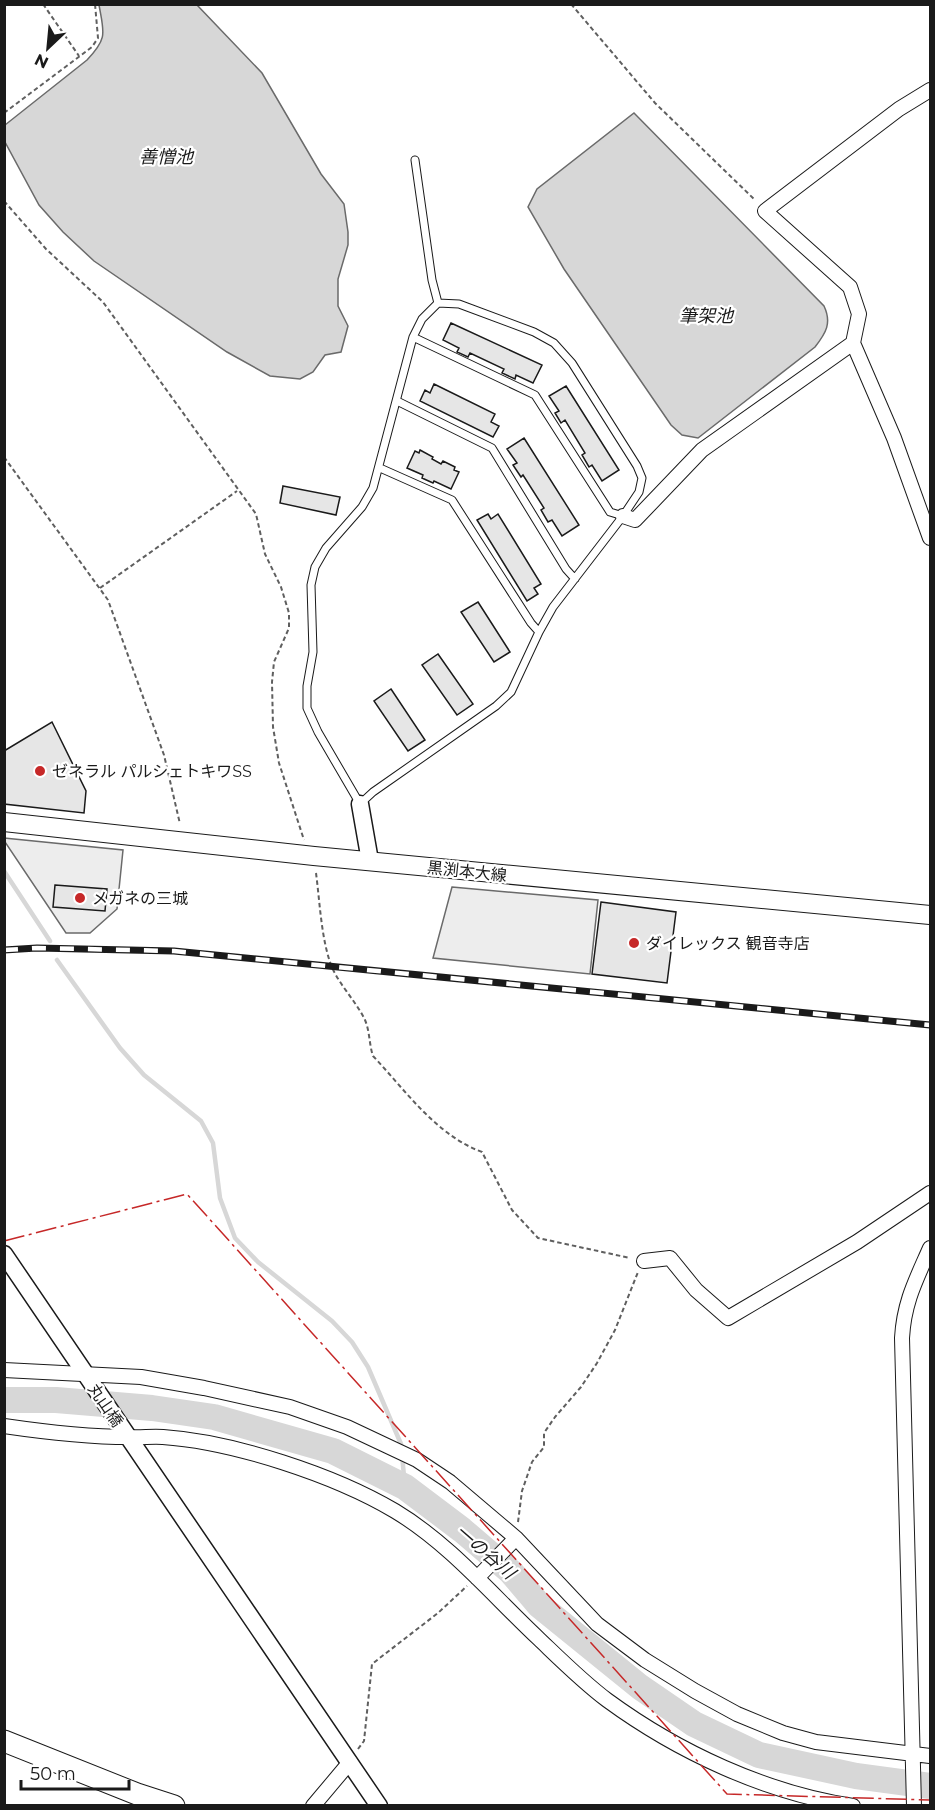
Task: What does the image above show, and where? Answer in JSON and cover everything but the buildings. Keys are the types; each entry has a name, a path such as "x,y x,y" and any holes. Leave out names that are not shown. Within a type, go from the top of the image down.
{"main road":[{"name":"黒渕本大線","path":"4,822 309,849 370,861 930,915"},
{"path":"4,1741 137,1794 174,1806"}],"street":[{"path":"930,90 899,109 765,211 850,287 859,314 853,343 894,438 930,538"},
{"path":"623,516 635,520 702,450 853,343"},
{"path":"360,804 370,861"},
{"path":"644,1261 670,1258 696,1290 728,1318 857,1242 930,1193"},
{"path":"914,1806 902,1338 903,1316 909,1295 930,1248"},
{"name":"丸山橋","path":"4,1254 379,1806"},
{"path":"4,1370 60,1374 84,1373 151,1379 290,1407 347,1427 417,1460 481,1507 516,1538 597,1624 645,1660 695,1691 737,1714 783,1733 816,1742 930,1755"},
{"path":"4,1426 194,1441 305,1469 396,1511 436,1540 574,1672 607,1700 646,1726 707,1759 767,1784 818,1801 853,1806"},
{"path":"477,1578 516,1538"},
{"path":"314,1806 350,1762"}],"lane":[{"path":"415,160 432,280 438,303"},
{"path":"438,303 459,304 534,332 554,343 566,356 642,478 639,492 623,516 553,607 511,692 496,706 373,792 360,804 318,732 307,708 307,686 313,652 311,585 315,567 326,548 362,507 373,488 413,337 422,319 438,303"},
{"path":"413,337 535,395 610,513 623,516"},
{"path":"397,400 492,448 566,569 575,579"},
{"path":"380,468 452,500 539,632"}],"path":[{"path":"43,4 79,56"},
{"path":"4,113 92,47 98,38 95,4"},
{"path":"571,4 655,103 765,211"},
{"path":"4,201 46,249 103,302 256,514 265,554 281,587 289,613 289,628 274,662 272,682 273,727 279,763 309,849 332,965 364,1018 369,1029 370,1046 374,1056 442,1131 463,1145 482,1152 512,1210 538,1238 644,1261 633,1282 615,1330 597,1363 544,1433 544,1447 532,1462 522,1491 516,1538"},
{"path":"4,458 108,600 164,756 181,830"},
{"path":"100,588 238,490"},
{"path":"350,1762 364,1741 372,1664 477,1578"}],"shaded area":[{"path":"4,838 123,850 117,909 90,933 66,933"},
{"path":"452,887 598,900 590,974 433,958"}],"water":[{"name":"善憎池","path":"99,5 197,5 262,73 321,174 344,204 348,245 338,279 338,306 348,326 341,352 325,355 313,372 300,379 270,376 227,352 94,261 39,205 5,142 5,125 94,52 103,35"},
{"name":"筆架池","path":"634,113 824,306 828,318 825,332 815,347 698,438 682,435 671,425 564,269 528,207 537,189"}],"waterway":[{"path":"4,871 50,941"},
{"path":"57,960 120,1048 144,1075 201,1121 213,1143 220,1198 235,1238 258,1262 332,1321 352,1342 368,1367 401,1444 405,1487"},
{"name":"一の谷川","path":"4,1400 56,1400 152,1408 214,1417 333,1451 405,1487 462,1530 511,1572 540,1606 640,1687 694,1724 759,1755 856,1776 930,1786"}],"railway":[{"path":"4,950 37,948 174,951 930,1025"}],"power":[{"path":"4,1241 187,1194 727,1794 930,1800"}],"place":[{"name":"ゼネラル パルシェトキワSS","path":"40,771"},
{"name":"メガネの三城","path":"80,898"},
{"name":"ダイレックス 観音寺店","path":"634,943"}]}
